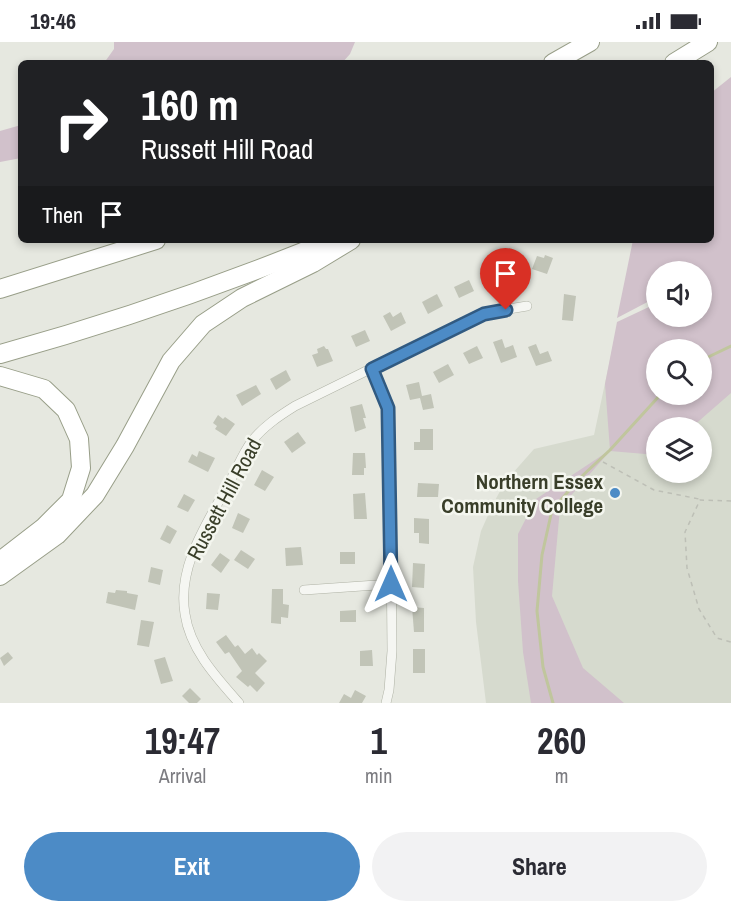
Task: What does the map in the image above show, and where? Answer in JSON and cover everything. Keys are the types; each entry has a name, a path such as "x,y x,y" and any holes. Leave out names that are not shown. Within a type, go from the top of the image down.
{"highway":[{"path":"558,60 590,42"},
{"path":"679,60 708,42"},
{"path":"0,289 146,243"},
{"path":"0,354 87,330 230,281 325,243"},
{"path":"0,576 57,536 95,495 125,446 171,361 202,324 242,298 313,263 346,243"},
{"path":"0,376 44,389 66,410 79,439 81,468 71,500 43,528 0,561"}],"street":[{"name":"Russett Hill Road","path":"239,703 205,662 194,643 185,616 183,600 190,560 200,536 251,443 276,417 295,406 484,314 527,306"},
{"path":"372,369 388,408 392,651 390,690 386,703"},
{"path":"304,590 391,584"}],"path":[{"path":"603,462 654,490 700,500 731,501"},
{"path":"700,500 685,532 687,568 699,609 717,638 731,642"}],"shaded area":[{"path":"114,42 355,42 345,60 106,60 114,49"},
{"path":"731,77 731,393 703,417 646,417 646,454 610,451 560,508 552,596 583,668 624,703 531,703 523,652 518,581 518,534 536,499 610,450 605,384 617,322 646,308 646,327 712,327 712,261 646,261 646,303 617,318 632,243 714,243 714,91"},
{"path":"18,126 18,159 0,162 0,131"},
{"name":"Northern Essex Community College","path":"731,276 731,703 486,703 476,622 473,567 481,531 505,482 534,449 594,435 615,336 646,321 646,327 712,327 712,302"}],"building":[{"path":"545,255 553,258 547,274 532,269 537,256 544,258"},
{"path":"513,259 518,270 493,280 488,270"},
{"path":"469,280 474,291 459,298 454,287"},
{"path":"437,294 443,306 428,314 422,302"},
{"path":"564,294 576,296 573,321 562,320"},
{"path":"390,312 393,317 401,312 406,323 391,331 383,316"},
{"path":"365,330 370,341 356,347 351,336"},
{"path":"502,339 505,348 513,345 517,357 501,363 493,342"},
{"path":"536,344 540,354 548,351 552,361 536,366 528,347"},
{"path":"324,346 328,349 333,361 317,367 312,355 318,353 317,349"},
{"path":"477,346 483,358 469,364 463,353"},
{"path":"448,364 454,375 439,383 433,372"},
{"path":"286,370 291,380 276,390 270,379"},
{"path":"419,382 422,396 431,394 434,408 423,410 420,398 410,400 406,385"},
{"path":"256,385 261,394 242,406 236,395"},
{"path":"362,404 366,428 355,432 350,407"},
{"path":"218,415 235,424 226,436 215,429 217,426 213,423"},
{"path":"420,429 433,429 433,450 414,450 414,442 420,442"},
{"path":"298,432 306,443 292,453 284,442"},
{"path":"199,451 215,458 208,472 188,462 192,454 197,457"},
{"path":"353,453 365,453 364,475 352,475"},
{"path":"262,470 274,477 265,491 254,485"},
{"path":"418,483 439,484 438,497 417,497"},
{"path":"365,493 367,519 354,519 353,494"},
{"path":"184,494 195,500 188,512 177,507"},
{"path":"238,513 250,519 243,533 232,528"},
{"path":"414,518 429,519 429,544 419,543 419,533 414,533"},
{"path":"167,525 177,531 170,544 160,539"},
{"path":"301,547 303,565 286,566 285,548"},
{"path":"241,550 255,559 248,569 234,560"},
{"path":"340,552 355,552 355,564 340,564"},
{"path":"220,553 230,560 221,573 211,565"},
{"path":"413,563 425,564 424,588 412,587"},
{"path":"151,567 163,570 160,585 148,582"},
{"path":"272,589 283,589 283,604 289,605 288,618 281,617 281,624 271,623"},
{"path":"116,590 138,595 135,610 106,603 108,592 115,593"},
{"path":"207,593 220,594 218,610 206,609"},
{"path":"412,607 424,608 424,632 414,632"},
{"path":"356,610 356,622 340,622 340,611"},
{"path":"141,620 154,622 149,647 137,645"},
{"path":"226,635 235,647 238,645 245,654 252,648 257,655 259,653 267,661 255,673 265,683 257,692 236,677 242,671 229,652 225,654 216,642"},
{"path":"413,649 425,649 425,673 413,673"},
{"path":"372,650 373,666 360,666 360,651"},
{"path":"8,652 13,658 4,666 0,658"},
{"path":"165,657 173,681 161,684 154,660"},
{"path":"190,688 201,699 197,703 189,703 182,696"},
{"path":"355,690 366,696 362,703 339,703 344,694 351,698"}],"waterway":[{"path":"712,355 731,346"},
{"path":"553,703 543,667 537,611 542,555 552,510 651,405"}],"place":[{"name":"Northern Essex Community College","path":"615,493"}],"route":[{"path":"391,584 388,408 372,369 484,314 506,310"}]}
